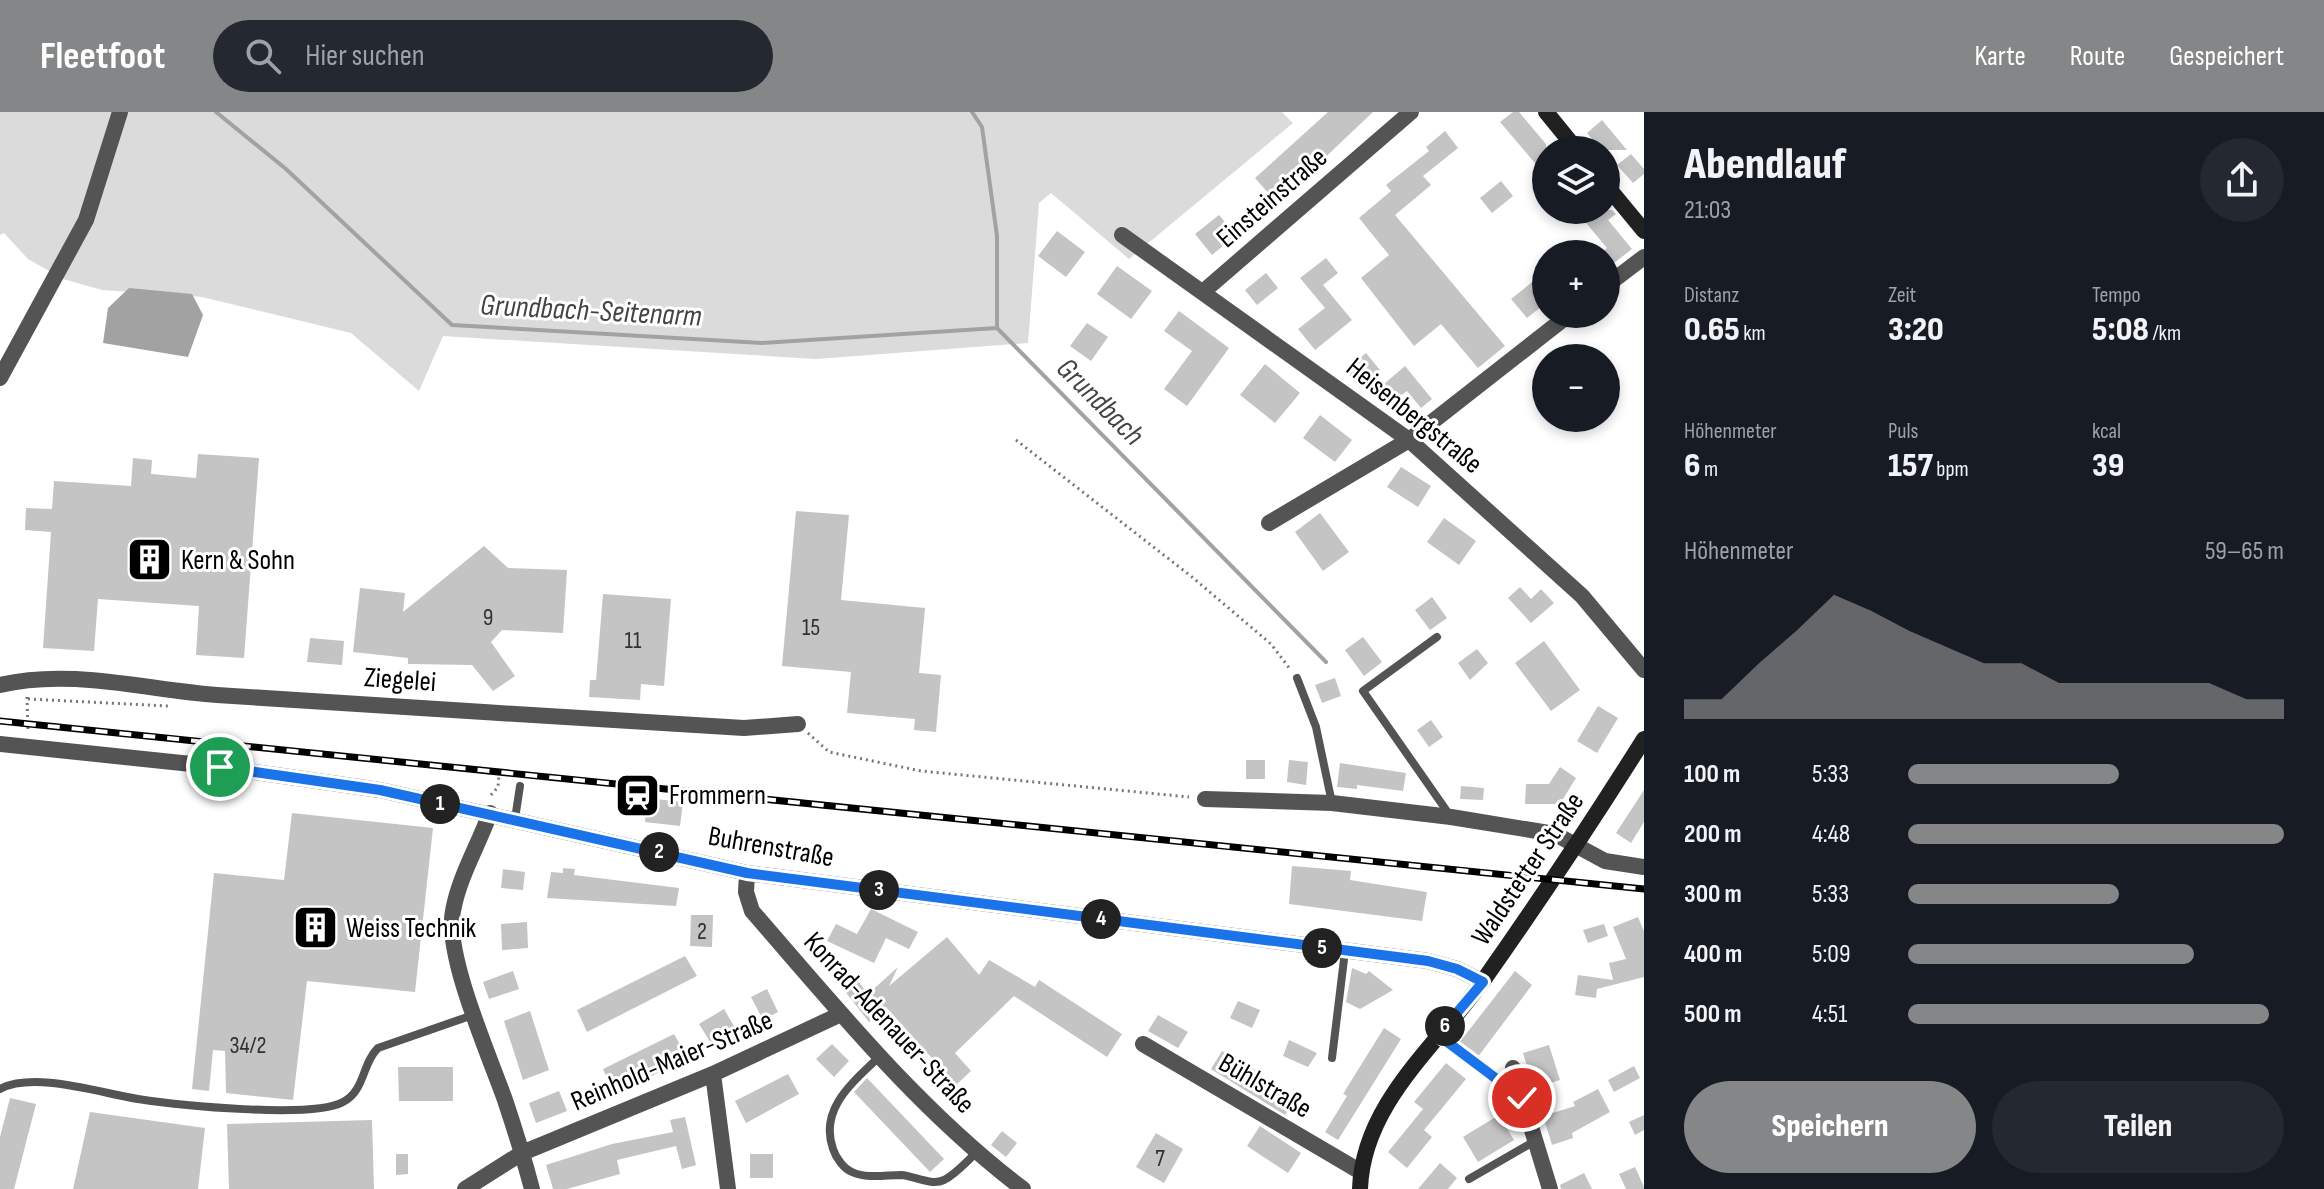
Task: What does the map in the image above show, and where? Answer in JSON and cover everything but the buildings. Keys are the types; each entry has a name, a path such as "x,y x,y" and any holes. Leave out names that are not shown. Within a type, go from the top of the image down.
{"street":[{"path":"0,378 86,220 120,112"},
{"name":"Einsteinstraße","path":"1204,291 1411,112"},
{"path":"1546,112 1566,136"},
{"path":"1620,202 1644,231"},
{"name":"Heisenbergstraße","path":"1122,235 1409,440 1582,596 1644,670"},
{"path":"1620,275 1644,257"},
{"path":"1269,523 1409,440 1552,328"},
{"name":"Ziegelei","path":"0,685 17,681 100,682 213,695 744,728 798,724"},
{"name":"Waldstetter Straße","path":"1360,1180 1372,1133 1392,1096 1483,982 1644,739"},
{"name":"Buhrenstraße","path":"0,744 276,774 380,790 747,873 1428,961 1457,969 1483,982"},
{"path":"1205,799 1332,803 1451,817 1555,834 1605,861 1644,867"},
{"path":"490,813 462,879 452,915 455,944 473,1015 532,1189"},
{"name":"Konrad-Adenauer-Straße","path":"747,873 746,892 752,911 841,1014 952,1131 1023,1189"},
{"name":"Reinhold-Maier-Straße","path":"465,1189 522,1153 713,1074 841,1014"},
{"name":"Bühlstraße","path":"1143,1044 1360,1180"},
{"path":"1513,1068 1550,1189"},
{"path":"713,1074 728,1189"}],"lane":[{"path":"1437,637 1363,691 1449,809 1451,817"},
{"path":"1297,678 1316,727 1332,803"},
{"path":"515,819 520,786"},
{"path":"1332,1058 1345,951"},
{"path":"0,1089 13,1082 32,1083 141,1100 311,1111 342,1104 354,1095 368,1058 378,1048 473,1015"},
{"path":"881,1056 848,1087 830,1117 827,1129 834,1153 846,1169 863,1175 907,1176 935,1182 953,1173 977,1152"},
{"path":"1469,1179 1535,1141"}],"path":[{"path":"1016,440 1203,586 1271,644 1297,678"},
{"path":"17,681 29,710 27,749"},
{"path":"798,724 829,752 921,771 1205,799"},
{"path":"491,795 498,787 499,775"},
{"path":"1438,1035 1522,1098"}],"shaded area":[{"path":"0,112 1282,112 1293,123 1129,259 1051,193 1039,203 1028,343 816,359 443,336 419,391 351,333 202,297 102,290 63,279 28,259 4,233 0,235"},
{"path":"129,288 192,294 203,315 188,357 103,343 108,308"}],"waterway":[{"name":"Grundbach-Seitenarm","path":"216,112 286,169 452,325 762,343 997,328"},
{"name":"Grundbach","path":"972,112 982,127 997,236 997,328 1326,662"}],"railway":[{"path":"0,721 1644,889"}],"place":[{"name":"Kern & Sohn","path":"150,560"},
{"name":"Frommern","path":"638,795"},
{"name":"Weiss Technik","path":"315,928"}],"route":[{"path":"220,767 380,790 747,873 1428,961 1457,969 1483,982 1438,1035 1522,1098"}]}
